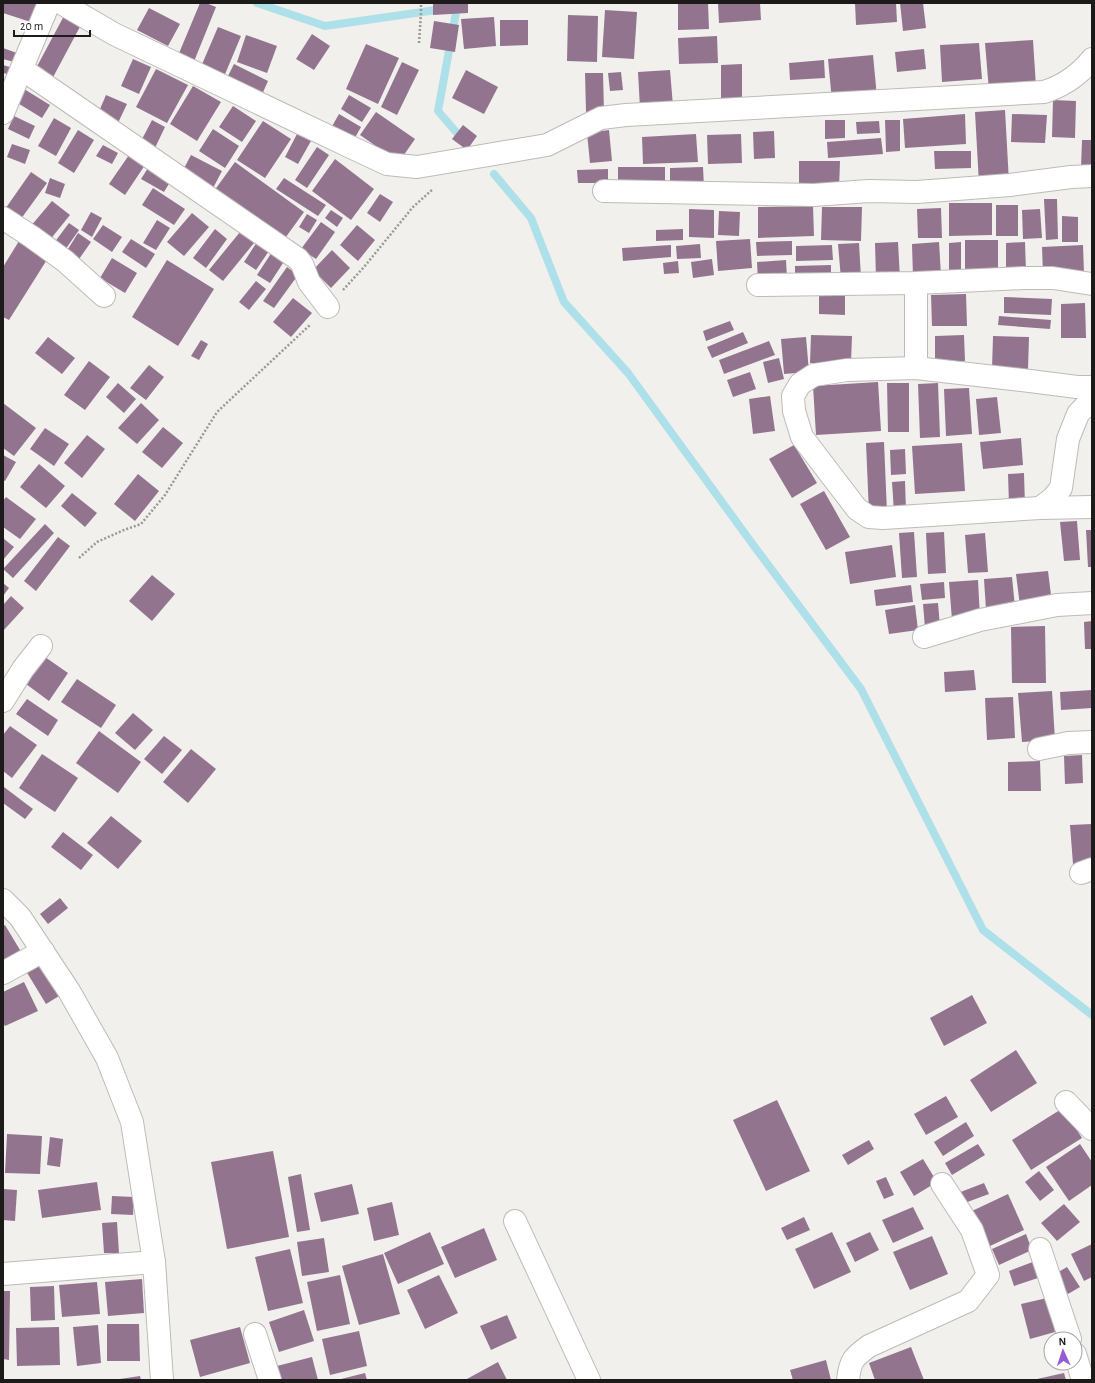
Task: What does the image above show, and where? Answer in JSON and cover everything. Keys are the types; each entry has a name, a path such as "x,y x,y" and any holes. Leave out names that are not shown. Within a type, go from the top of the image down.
{"street":[{"path":"3,113 49,3"},
{"path":"61,3 114,34 387,164 417,167 547,145 602,118 626,115 1044,92 1057,88 1069,80 1092,59"},
{"path":"22,69 298,259 302,264 309,282 328,307"},
{"path":"604,191 814,195 869,191 925,192 1010,186 1071,177 1092,176"},
{"path":"3,218 65,261 104,296"},
{"path":"758,285 916,283 1024,278 1053,278 1092,284"},
{"path":"916,283 916,368"},
{"path":"1092,387 1077,387 916,368 847,370 814,375 800,384 793,396 794,411 802,437 857,509 869,517 883,518 1040,508 1092,507"},
{"path":"1040,508 1053,498 1061,488 1068,439 1078,414 1092,399"},
{"path":"924,637 980,620 1057,605 1092,602"},
{"path":"3,701 23,669 41,646"},
{"path":"1039,749 1068,743 1092,742"},
{"path":"3,900 20,917 69,991 107,1058 132,1122 154,1262 162,1380"},
{"path":"3,973 43,951"},
{"path":"1066,1102 1092,1130"},
{"path":"848,1380 849,1371 855,1356 869,1346 968,1300 988,1275 972,1230 942,1184"},
{"path":"515,1221 589,1380"},
{"path":"1040,1249 1067,1331"},
{"path":"3,1274 154,1262"},
{"path":"255,1334 270,1380"}],"path":[{"path":"419,43 422,13 421,3"},
{"path":"79,558 97,542 141,524 166,494 217,412 318,318 364,267 413,207 435,188"}],"building":[{"path":"3,3 43,3 37,24 3,13"},
{"path":"200,3 206,3 216,7 193,64 177,58"},
{"path":"433,3 468,3 468,13 433,15"},
{"path":"678,3 708,3 709,29 678,30"},
{"path":"718,3 760,3 761,20 719,23"},
{"path":"855,3 896,3 897,22 856,25"},
{"path":"900,3 923,3 926,28 903,31"},
{"path":"149,8 180,24 168,46 137,30"},
{"path":"605,10 637,12 634,59 602,57"},
{"path":"65,14 82,23 51,81 34,72"},
{"path":"568,15 598,16 597,62 567,61"},
{"path":"494,17 496,46 464,49 461,19"},
{"path":"500,20 528,20 528,45 500,46"},
{"path":"434,21 459,25 455,52 430,48"},
{"path":"218,27 241,36 223,79 200,69"},
{"path":"312,34 330,46 314,70 296,59"},
{"path":"246,35 277,46 267,73 237,62"},
{"path":"717,36 718,63 679,64 678,38"},
{"path":"1033,40 1036,87 989,91 985,43"},
{"path":"979,43 982,79 942,82 940,45"},
{"path":"366,44 399,58 378,104 346,89"},
{"path":"3,48 17,53 14,62 3,59"},
{"path":"924,49 926,69 897,72 895,52"},
{"path":"873,55 877,97 832,101 828,59"},
{"path":"133,59 151,67 139,94 121,86"},
{"path":"824,60 825,78 790,80 789,63"},
{"path":"402,62 419,70 397,115 381,107"},
{"path":"234,64 268,81 260,99 225,82"},
{"path":"742,64 742,105 721,105 721,65"},
{"path":"3,65 13,68 11,75 3,73"},
{"path":"156,69 188,85 167,123 136,107"},
{"path":"466,70 498,87 484,114 452,98"},
{"path":"670,70 673,106 640,108 638,72"},
{"path":"621,72 623,90 610,91 608,73"},
{"path":"585,73 603,73 604,112 586,112"},
{"path":"193,86 221,102 197,141 170,124"},
{"path":"24,89 50,105 42,118 16,102"},
{"path":"106,95 127,104 117,125 97,116"},
{"path":"349,95 371,108 362,122 341,109"},
{"path":"1053,100 1076,101 1075,138 1052,137"},
{"path":"233,106 256,121 242,142 219,127"},
{"path":"1005,110 1009,182 979,184 975,112"},
{"path":"376,112 415,139 399,162 360,135"},
{"path":"339,114 361,127 352,143 330,130"},
{"path":"965,114 966,144 905,148 903,119"},
{"path":"1012,114 1047,115 1045,143 1011,142"},
{"path":"14,116 35,126 29,139 8,129"},
{"path":"54,118 71,128 56,156 38,146"},
{"path":"152,120 165,127 154,150 140,143"},
{"path":"825,120 845,120 845,138 825,139"},
{"path":"885,120 900,120 900,151 886,152"},
{"path":"263,121 291,139 265,178 237,160"},
{"path":"879,121 880,133 857,134 856,122"},
{"path":"463,125 477,136 467,150 452,139"},
{"path":"213,129 239,146 225,168 199,151"},
{"path":"78,130 94,140 74,173 58,163"},
{"path":"609,130 612,161 590,163 587,133"},
{"path":"774,131 775,158 754,159 753,132"},
{"path":"297,134 311,141 298,164 285,157"},
{"path":"696,134 698,162 643,164 642,137"},
{"path":"741,134 742,163 708,164 707,135"},
{"path":"881,138 883,154 828,158 827,142"},
{"path":"1082,140 1092,140 1092,168 1081,168"},
{"path":"12,144 30,150 25,164 7,157"},
{"path":"103,145 118,153 112,164 96,156"},
{"path":"317,147 329,155 307,188 295,180"},
{"path":"934,151 971,151 971,168 935,169"},
{"path":"129,155 145,165 125,195 109,184"},
{"path":"191,155 222,171 212,190 181,174"},
{"path":"335,159 374,189 351,220 312,191"},
{"path":"799,161 840,161 839,189 799,189"},
{"path":"235,162 304,212 283,241 214,191"},
{"path":"618,167 665,167 665,189 618,190"},
{"path":"703,167 704,188 670,188 670,168"},
{"path":"148,168 170,182 164,192 141,179"},
{"path":"608,169 608,183 578,183 577,170"},
{"path":"31,172 47,183 18,223 3,212"},
{"path":"50,178 65,184 60,198 45,193"},
{"path":"284,178 326,205 318,216 276,189"},
{"path":"153,188 185,209 174,225 142,205"},
{"path":"380,194 393,202 380,222 367,213"},
{"path":"1044,199 1057,199 1058,239 1046,240"},
{"path":"52,201 70,215 49,241 30,227"},
{"path":"949,203 992,203 992,235 949,236"},
{"path":"996,205 1018,205 1018,236 996,236"},
{"path":"813,206 814,236 758,238 758,207"},
{"path":"822,207 862,207 861,241 821,240"},
{"path":"941,208 942,238 918,238 917,209"},
{"path":"689,209 714,210 714,238 689,237"},
{"path":"1040,209 1042,238 1023,239 1022,210"},
{"path":"331,210 343,218 337,227 325,218"},
{"path":"719,211 740,212 739,236 718,235"},
{"path":"91,212 102,218 92,237 81,230"},
{"path":"192,213 209,227 184,256 167,242"},
{"path":"307,214 317,220 309,233 299,227"},
{"path":"1062,216 1078,217 1078,242 1062,242"},
{"path":"157,220 170,228 156,250 143,243"},
{"path":"321,222 335,232 316,259 301,249"},
{"path":"69,223 79,230 65,250 54,243"},
{"path":"103,225 122,237 112,252 93,239"},
{"path":"357,225 375,240 358,261 340,245"},
{"path":"215,229 227,239 206,268 193,258"},
{"path":"683,229 683,240 656,241 656,230"},
{"path":"240,232 254,243 223,281 209,270"},
{"path":"78,233 91,242 77,262 65,254"},
{"path":"131,239 155,254 146,268 122,252"},
{"path":"259,239 271,248 256,270 244,262"},
{"path":"750,239 752,268 718,271 716,241"},
{"path":"965,240 998,240 998,272 965,272"},
{"path":"19,241 48,258 9,320 3,317 3,267"},
{"path":"792,241 792,255 757,256 756,242"},
{"path":"898,242 900,279 876,279 875,243"},
{"path":"939,242 941,275 913,277 912,244"},
{"path":"961,242 961,273 949,273 949,243"},
{"path":"1025,242 1026,271 1006,271 1006,243"},
{"path":"859,243 861,278 841,279 838,244"},
{"path":"700,244 701,258 677,259 676,246"},
{"path":"671,245 671,257 623,261 622,248"},
{"path":"832,245 833,260 796,261 796,246"},
{"path":"1083,245 1084,273 1043,274 1042,247"},
{"path":"332,250 350,268 331,288 313,270"},
{"path":"272,252 285,260 270,283 257,275"},
{"path":"112,258 137,273 125,293 100,278"},
{"path":"712,259 714,275 693,278 691,262"},
{"path":"167,260 214,289 178,346 132,317"},
{"path":"786,260 787,278 758,281 757,262"},
{"path":"678,261 679,273 664,274 663,263"},
{"path":"831,265 831,279 795,280 795,266"},
{"path":"287,267 298,275 274,308 263,301"},
{"path":"256,281 266,289 249,310 239,302"},
{"path":"966,294 967,326 932,326 931,295"},
{"path":"819,296 845,296 845,315 819,314"},
{"path":"1004,297 1052,299 1051,315 1004,313"},
{"path":"293,298 312,313 291,337 273,322"},
{"path":"1085,303 1086,338 1061,338 1061,304"},
{"path":"999,316 1051,320 1050,329 998,325"},
{"path":"730,321 734,330 706,341 703,331"},
{"path":"743,332 748,343 712,358 707,347"},
{"path":"811,335 852,336 851,363 810,363"},
{"path":"964,335 965,361 935,362 935,336"},
{"path":"993,336 1029,337 1028,370 992,369"},
{"path":"48,337 75,358 62,374 35,353"},
{"path":"806,337 809,372 784,374 781,339"},
{"path":"201,340 208,344 199,360 191,356"},
{"path":"769,341 775,355 724,374 719,360"},
{"path":"779,358 784,379 768,383 763,362"},
{"path":"89,361 110,377 85,410 64,395"},
{"path":"149,365 164,377 146,400 130,388"},
{"path":"750,372 756,389 733,397 727,380"},
{"path":"878,382 881,431 816,435 813,386"},
{"path":"118,383 136,399 124,413 106,397"},
{"path":"887,383 909,383 909,432 888,432"},
{"path":"938,383 940,437 920,438 918,384"},
{"path":"969,388 972,434 946,436 944,389"},
{"path":"770,396 775,431 753,434 749,399"},
{"path":"997,397 1001,433 979,435 976,399"},
{"path":"3,403 36,428 14,456 3,448"},
{"path":"141,403 159,420 137,444 118,428"},
{"path":"163,427 183,443 162,468 142,452"},
{"path":"45,428 69,444 54,466 30,449"},
{"path":"87,435 105,449 82,478 64,463"},
{"path":"1021,438 1023,465 983,469 980,442"},
{"path":"884,442 887,512 869,513 866,443"},
{"path":"962,443 965,491 915,494 912,446"},
{"path":"794,445 817,483 792,498 769,459"},
{"path":"905,449 906,474 891,475 890,450"},
{"path":"3,455 16,462 5,481 3,480"},
{"path":"39,464 65,486 46,508 20,487"},
{"path":"1024,473 1025,506 1009,506 1008,474"},
{"path":"138,474 159,491 135,521 114,504"},
{"path":"905,481 906,511 894,512 892,482"},
{"path":"824,491 850,537 826,550 800,504"},
{"path":"72,493 97,513 85,527 61,506"},
{"path":"6,497 36,519 20,539 3,527 3,501"},
{"path":"1077,521 1080,560 1064,561 1060,522"},
{"path":"45,524 54,533 13,578 3,569"},
{"path":"1086,530 1092,530 1092,567 1088,567"},
{"path":"914,532 917,577 902,578 899,533"},
{"path":"944,532 946,573 928,574 926,533"},
{"path":"985,533 988,572 968,573 965,535"},
{"path":"58,537 70,546 36,591 24,581"},
{"path":"3,538 14,547 3,560"},
{"path":"892,545 896,577 850,584 845,552"},
{"path":"1048,571 1052,603 1020,606 1016,574"},
{"path":"152,575 175,594 152,621 129,601"},
{"path":"1012,577 1015,607 986,610 984,579"},
{"path":"978,580 980,618 952,620 949,582"},
{"path":"944,582 945,598 922,600 920,584"},
{"path":"3,583 9,588 3,596"},
{"path":"911,585 913,602 876,606 874,590"},
{"path":"11,596 24,608 3,631 3,605"},
{"path":"938,603 940,626 925,628 923,604"},
{"path":"915,605 918,630 889,634 885,610"},
{"path":"1092,621 1092,649 1085,649 1084,622"},
{"path":"1045,626 1046,683 1012,683 1011,627"},
{"path":"45,657 68,673 49,701 26,684"},
{"path":"974,670 976,690 945,692 944,672"},
{"path":"77,679 116,705 101,728 61,702"},
{"path":"1092,690 1092,708 1061,710 1060,692"},
{"path":"1052,691 1055,740 1022,742 1018,693"},
{"path":"1013,697 1015,738 987,740 985,698"},
{"path":"27,699 58,720 48,736 16,714"},
{"path":"133,713 153,730 135,750 115,733"},
{"path":"10,726 37,745 12,778 3,771 3,735"},
{"path":"99,731 141,762 118,793 76,763"},
{"path":"164,736 182,750 162,774 144,759"},
{"path":"191,749 216,769 188,803 163,782"},
{"path":"42,754 78,778 55,812 19,788"},
{"path":"1082,755 1083,783 1065,784 1064,756"},
{"path":"1040,761 1041,791 1008,791 1008,762"},
{"path":"4,787 33,809 25,819 3,803"},
{"path":"111,816 142,841 118,869 87,843"},
{"path":"1092,824 1092,862 1073,864 1070,825"},
{"path":"63,832 93,855 81,870 51,847"},
{"path":"60,898 68,908 48,924 40,914"},
{"path":"5,925 23,955 3,965 3,926"},
{"path":"39,963 59,996 46,1004 26,971"},
{"path":"24,982 38,1011 5,1026 3,1023 3,992"},
{"path":"972,995 987,1023 944,1046 930,1018"},
{"path":"1016,1050 1037,1083 991,1112 970,1080"},
{"path":"946,1096 958,1117 926,1135 914,1114"},
{"path":"777,1100 810,1171 766,1191 733,1120"},
{"path":"1063,1108 1082,1138 1031,1170 1012,1140"},
{"path":"966,1122 974,1136 943,1156 934,1142"},
{"path":"7,1134 42,1136 40,1174 5,1173"},
{"path":"50,1137 63,1139 60,1167 47,1165"},
{"path":"869,1140 874,1149 848,1165 842,1155"},
{"path":"978,1144 985,1155 952,1175 945,1163"},
{"path":"1080,1144 1092,1162 1092,1185 1069,1201 1046,1167"},
{"path":"273,1151 289,1237 227,1249 211,1162"},
{"path":"923,1159 937,1182 914,1196 900,1172"},
{"path":"1039,1171 1054,1190 1040,1201 1025,1182"},
{"path":"301,1174 310,1230 297,1232 288,1177"},
{"path":"886,1177 894,1195 884,1199 876,1181"},
{"path":"97,1182 101,1210 42,1218 38,1190"},
{"path":"984,1183 989,1194 962,1204 958,1193"},
{"path":"352,1184 359,1214 321,1222 314,1193"},
{"path":"3,1189 17,1190 15,1221 3,1220"},
{"path":"1008,1194 1024,1230 988,1247 972,1211"},
{"path":"112,1196 134,1197 133,1215 111,1214"},
{"path":"392,1202 399,1235 374,1241 367,1208"},
{"path":"1064,1204 1080,1222 1057,1241 1041,1223"},
{"path":"913,1207 924,1229 893,1243 882,1220"},
{"path":"804,1217 810,1230 787,1240 781,1228"},
{"path":"117,1222 119,1253 104,1253 102,1223"},
{"path":"484,1228 497,1260 455,1278 441,1247"},
{"path":"430,1232 444,1264 398,1284 384,1253"},
{"path":"832,1232 851,1272 814,1289 795,1249"},
{"path":"870,1232 879,1250 855,1262 846,1243"},
{"path":"1026,1234 1032,1250 999,1265 992,1249"},
{"path":"932,1236 948,1274 910,1290 893,1252"},
{"path":"324,1238 329,1272 302,1276 297,1242"},
{"path":"1092,1244 1092,1277 1084,1281 1071,1254"},
{"path":"290,1249 303,1303 268,1311 255,1257"},
{"path":"383,1254 400,1314 359,1325 342,1266"},
{"path":"1038,1260 1044,1276 1014,1286 1009,1271"},
{"path":"1067,1267 1080,1287 1068,1294 1055,1274"},
{"path":"340,1275 350,1324 317,1331 307,1282"},
{"path":"439,1275 458,1313 425,1329 407,1290"},
{"path":"142,1279 144,1313 108,1316 105,1282"},
{"path":"97,1282 100,1314 62,1317 59,1285"},
{"path":"54,1286 55,1320 31,1321 30,1287"},
{"path":"3,1291 10,1291 9,1360 3,1359"},
{"path":"1047,1298 1055,1331 1043,1331 1043,1335 1030,1339 1021,1304"},
{"path":"304,1310 314,1341 279,1352 269,1322"},
{"path":"507,1315 517,1338 491,1350 480,1326"},
{"path":"107,1324 139,1324 140,1361 107,1361"},
{"path":"98,1325 101,1363 77,1366 73,1327"},
{"path":"59,1327 60,1365 17,1366 16,1328"},
{"path":"240,1327 250,1363 200,1377 190,1340"},
{"path":"359,1331 367,1366 330,1375 322,1339"},
{"path":"911,1347 924,1380 875,1380 869,1363"},
{"path":"312,1357 318,1380 281,1380 277,1366"},
{"path":"826,1360 831,1380 793,1380 790,1370"},
{"path":"498,1362 507,1380 465,1380"},
{"path":"365,1373 367,1380 341,1380 341,1379"},
{"path":"1064,1373 1066,1380 1037,1380 1037,1379"},
{"path":"140,1376 141,1380 120,1380 120,1379"}],"waterway":[{"path":"257,3 325,26 457,7 438,111 463,140"},
{"path":"494,174 531,218 564,302 628,373 754,546 861,689 983,930 1092,1015"}]}
